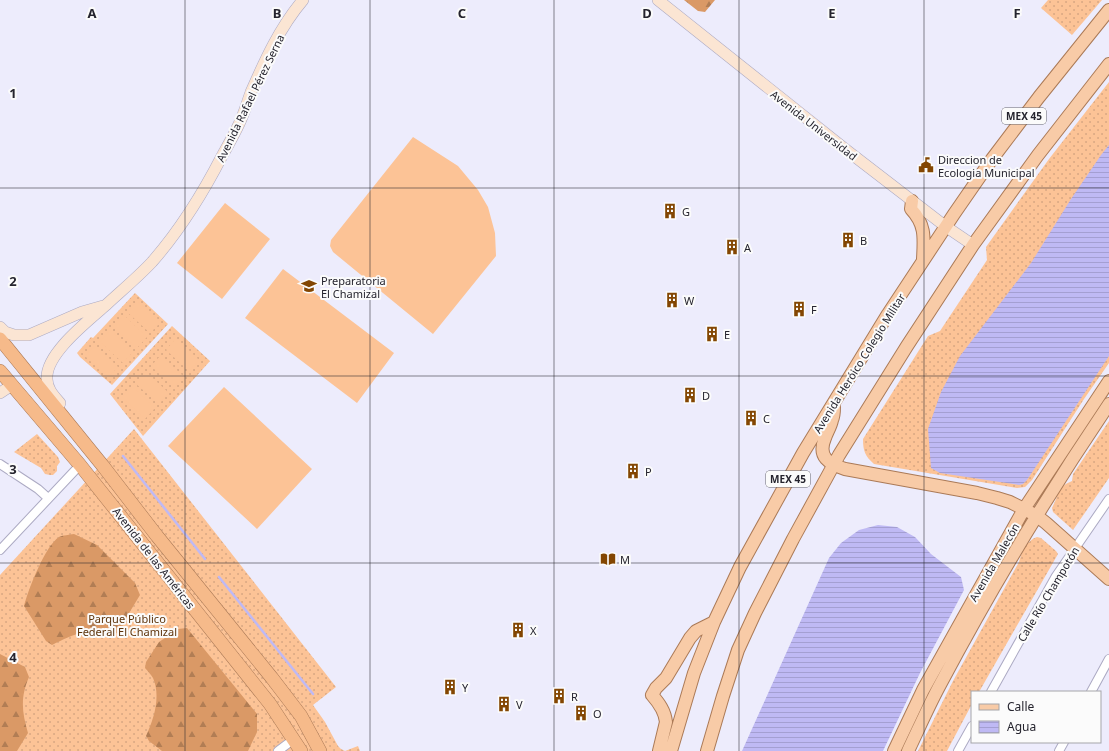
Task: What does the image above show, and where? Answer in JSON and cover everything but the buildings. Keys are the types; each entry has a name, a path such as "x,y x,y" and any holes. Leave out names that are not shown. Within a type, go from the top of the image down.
{"highway":[{"name":"Avenida de las Américas","path":"0,339 301,716 320,751"},
{"name":"Avenida de las Américas","path":"0,371 80,466 270,704 301,751"},
{"path":"80,466 83,463 87,463 95,468 130,511 157,536"}],"main road":[{"name":"Avenida Rafael Pérez Serna","path":"93,454 89,441 48,386 46,379 50,365 56,355 79,328 152,262 172,237 209,181 239,124 272,47 284,26 303,0"},
{"name":"Avenida Universidad","path":"658,0 912,201 945,226 974,245"},
{"name":"Avenida Heróico Colegio Militar","path":"672,751 694,673 714,622 740,567 770,510 803,453 945,226 992,159 1039,97 1109,10"},
{"name":"MEX 45","path":"707,751 738,650 792,539 833,465 911,341 974,245 1038,155 1109,64"},
{"path":"912,201 911,209 918,216 923,231 923,260"},
{"path":"0,327 6,332 14,335 29,335 82,312 105,305"},
{"name":"Avenida Malecón","path":"894,751 926,684 1024,509 1109,381"},
{"path":"0,393 12,385"},
{"path":"835,400 833,419 822,446 822,451 825,458 833,465 845,470 997,498 1010,502 1046,523 1109,580"},
{"name":"Avenida Malecón","path":"908,751 960,649 1036,516 1109,404"},
{"path":"659,751 666,717 660,704 652,695 656,688 666,678 690,638 696,631 714,622"}],"street":[{"path":"0,464 38,489 48,498"},
{"path":"0,550 80,466"},
{"name":"Calle Río Champotón","path":"992,691 1056,576 1109,499"},
{"path":"1092,691 1109,659"},
{"path":"958,751 971,728"},
{"path":"278,751 294,739"}],"green space":[{"path":"684,0 715,0 705,12 698,11"},
{"path":"1048,0 1102,0 1072,35 1041,8"},
{"path":"1109,82 1109,363 1032,480 1025,487 1017,488 874,464 865,453 863,439 928,336 940,331 987,260 986,247 1049,159"},
{"path":"413,137 458,166 478,190 488,207 495,233 496,256 433,334 333,252 330,246 331,240"},
{"path":"225,203 270,239 222,299 177,263"},
{"path":"283,269 394,353 357,403 245,318"},
{"path":"135,293 168,324 112,385 77,353"},
{"path":"137,301 161,322 150,333 127,312"},
{"path":"124,315 147,337 137,348 113,327"},
{"path":"172,326 210,361 143,436 110,394"},
{"path":"110,330 133,352 123,363 100,342"},
{"path":"176,338 199,360 189,371 166,350"},
{"path":"95,345 118,367 108,378 85,356"},
{"path":"161,355 184,377 174,388 151,366"},
{"path":"146,372 169,393 159,404 135,383"},
{"path":"132,386 155,408 145,419 122,397"},
{"path":"224,387 312,469 257,529 168,446"},
{"path":"1109,421 1109,478 1073,530 1053,512 1052,508 1059,492 1067,483 1072,481 1073,474"},
{"name":"Parque Público Federal El Chamizal","path":"134,429 336,687 313,705 325,722 338,746 345,751 0,751 0,575"},
{"path":"37,434 58,457 60,462 57,466 57,471 53,475 45,474 41,468 14,452"},
{"path":"74,534 97,545 135,583 140,595 117,633 105,634 85,632 52,645 46,641 24,606 33,580 48,549 59,537"},
{"path":"1037,537 1041,538 1058,554 980,691 971,691 971,706 947,751 918,751 953,681 1019,562 1023,551 1027,544"},
{"path":"187,628 257,714 257,732 248,751 162,751 149,741 146,736 156,707 156,692 153,678 145,668 146,662 159,642 178,629"},
{"path":"0,654 25,667 29,677 23,698 24,718 28,733 17,751 0,751"},
{"path":"358,746 360,751 345,751"}],"water":[{"path":"1109,145 1109,356 1023,484 1019,485 940,473 931,468 928,429 941,392 960,356 1031,263 1071,199"},
{"path":"878,525 897,527 915,537 931,554 961,577 964,590 920,673 883,751 742,751 829,558 841,543 859,530"}],"waterway":[{"path":"123,456 205,559"},
{"path":"219,577 313,694"}],"place":[{"name":"Direccion de Ecologia Municipal","path":"926,165"},
{"name":"G","path":"670,211"},
{"name":"B","path":"848,240"},
{"name":"A","path":"732,247"},
{"name":"Preparatoria El Chamizal","path":"309,286"},
{"name":"W","path":"672,300"},
{"name":"F","path":"799,309"},
{"name":"E","path":"712,334"},
{"name":"D","path":"690,395"},
{"name":"C","path":"751,418"},
{"name":"P","path":"633,471"},
{"name":"M","path":"608,559"},
{"name":"X","path":"518,630"},
{"name":"Y","path":"450,687"},
{"name":"R","path":"559,696"},
{"name":"V","path":"504,704"},
{"name":"O","path":"581,713"}]}
